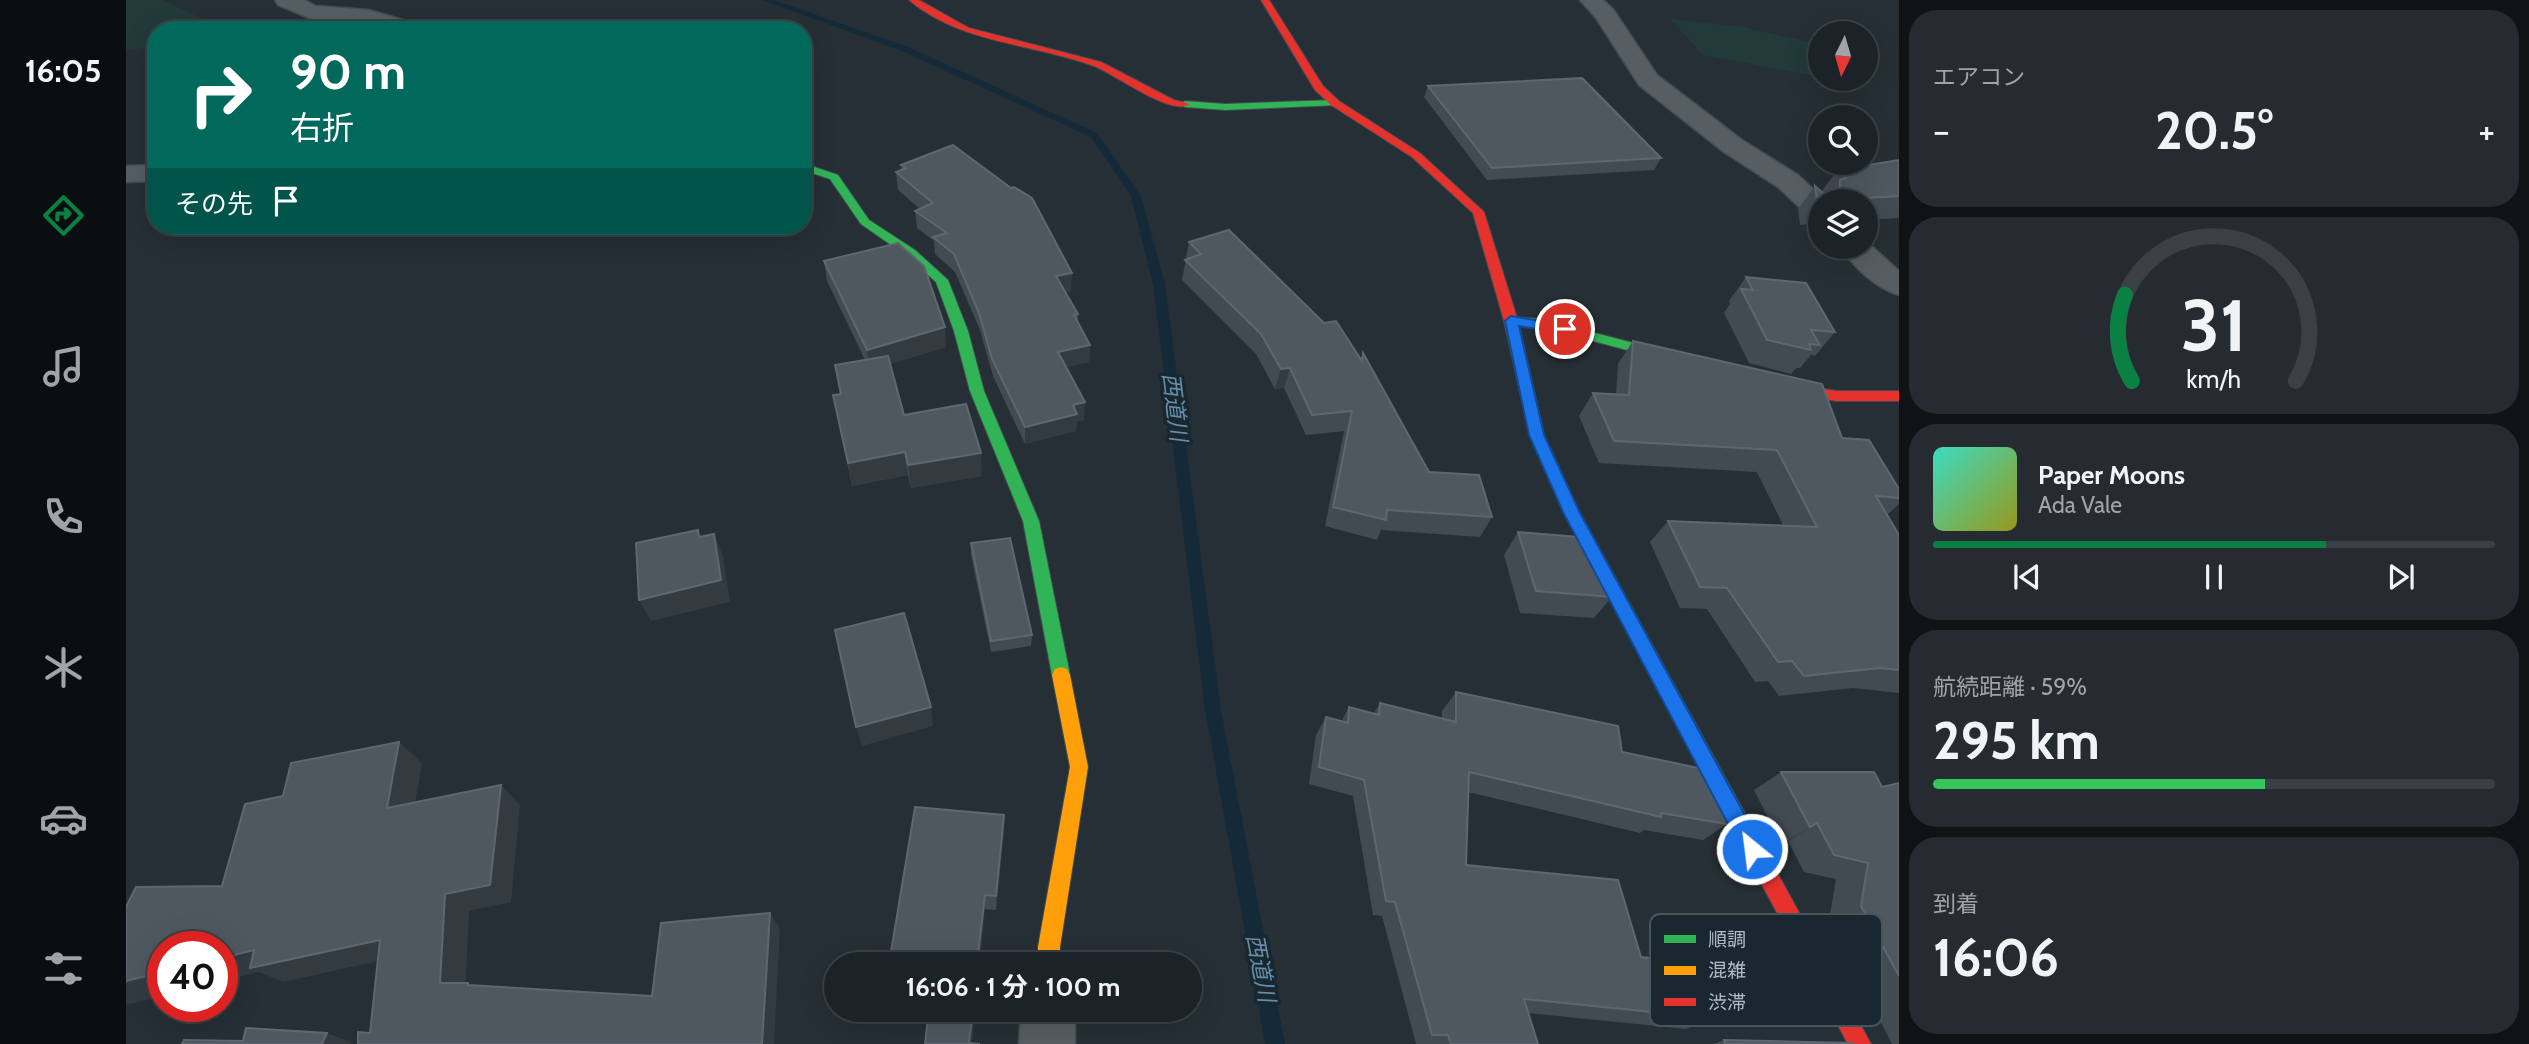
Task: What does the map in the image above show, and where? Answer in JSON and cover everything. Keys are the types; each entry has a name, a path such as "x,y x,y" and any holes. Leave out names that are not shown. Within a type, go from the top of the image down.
{"street":[{"path":"286,0 312,12 369,17 382,21"},
{"path":"913,0 967,30 1098,64 1172,103 1225,107 1335,103"},
{"path":"1265,0 1320,88 1335,103 1416,155 1478,212 1511,321 1537,435 1572,514 1789,914"},
{"path":"1591,0 1605,14 1647,79 1733,145 1788,181 1808,200"},
{"path":"812,169 835,177 865,222 911,253 942,280 961,331 977,391 1031,521 1079,767 1049,952"},
{"path":"126,174 147,173"},
{"path":"1866,259 1878,271 1899,285"},
{"path":"1511,321 1541,323 1699,365"},
{"path":"1763,382 1820,396 1868,400 1899,396"},
{"path":"1048,1022 1048,1044"},
{"path":"1850,1026 1860,1044"}],"green space":[{"path":"126,0 163,0 207,21 147,21 147,48 126,50"},
{"path":"1670,19 1743,27 1808,42 1808,75 1703,55"}],"building":[{"path":"1582,78 1661,158 1492,168 1428,86"},
{"path":"953,145 1011,188 1014,187 1032,198 1072,273 1056,276 1078,314 1074,315 1090,345 1058,352 1085,402 1073,405 1077,414 1025,427 992,359 979,313 954,254 933,237 947,233 915,211 933,203 896,172 906,168 901,165"},
{"path":"1899,160 1899,196 1878,197 1878,189 1840,189 1840,180 1846,178 1843,175 1878,175 1878,163"},
{"path":"1229,230 1324,323 1336,321 1362,361 1363,353 1429,472 1479,475 1492,517 1387,510 1386,520 1333,507 1352,411 1312,415 1290,368 1281,369 1261,334 1185,260 1201,254 1189,242"},
{"path":"898,243 924,266 945,327 867,350 824,261"},
{"path":"1746,277 1806,283 1835,332 1811,330 1820,345 1809,344 1811,350 1767,340 1741,289 1753,290"},
{"path":"1633,341 1822,384 1842,438 1869,440 1899,489 1899,498 1876,496 1899,535 1899,670 1880,668 1804,676 1792,661 1778,662 1727,588 1700,587 1668,521 1817,527 1777,450 1614,441 1593,393 1629,395"},
{"path":"888,356 904,415 966,404 981,453 908,465 905,452 848,463 833,395 841,394 835,365"},
{"path":"698,530 699,537 714,534 721,580 639,600 636,543"},
{"path":"1518,532 1591,538 1612,597 1536,591"},
{"path":"1010,538 1032,635 991,641 971,543"},
{"path":"904,613 931,707 856,727 835,630"},
{"path":"1456,692 1618,726 1622,752 1713,771 1727,824 1661,813 1661,817 1469,772 1466,865 1618,880 1641,957 1650,958 1650,1012 1524,999 1538,1044 1451,1044 1448,1035 1432,1035 1395,902 1386,901 1364,780 1319,767 1326,717 1348,723 1349,707 1379,715 1380,703 1456,722"},
{"path":"399,742 387,808 501,785 490,885 445,894 440,983 652,996 661,923 770,913 762,1044 358,1044 358,1032 370,1033 380,940 250,968 254,950 238,954 238,931 147,931 147,976 126,981 126,907 136,887 222,886 245,804 283,796 291,763"},
{"path":"1781,772 1874,772 1882,787 1899,783 1899,976 1882,945 1882,914 1865,914 1861,906 1868,863 1834,855 1817,823 1810,827"},
{"path":"915,807 1004,815 996,896 985,895 978,952 891,952"},
{"path":"928,1022 972,1022 969,1043 980,1044 925,1044"},
{"path":"246,1028 327,1033 322,1044 182,1044 184,1040 243,1041"},
{"path":"1724,1040 1853,1043 1854,1044 1725,1044"}],"waterway":[{"name":"西道川","path":"766,0 905,49 1094,135 1136,196 1159,284 1213,710 1275,1044"}],"traffic: fast":[{"path":"1185,104 1225,107 1335,103"},
{"path":"812,169 834,177 865,222 911,253 942,280 961,331 977,391 1031,521 1061,675"},
{"path":"1511,321 1541,323 1679,359"},
{"path":"1566,501 1742,828"}],"traffic: slow":[{"path":"1049,952 1079,767 1061,675"}],"traffic: jam":[{"path":"913,0 966,30 1098,64 1172,103 1185,104"},
{"path":"1265,0 1319,88 1335,103 1416,155 1478,212 1511,321 1537,435 1566,501"},
{"path":"1774,385 1836,396 1899,396"},
{"path":"1742,828 1789,914"},
{"path":"1850,1026 1860,1044"}],"route":[{"path":"1565,329 1541,323 1511,321 1537,435 1572,514 1752,849"}]}
